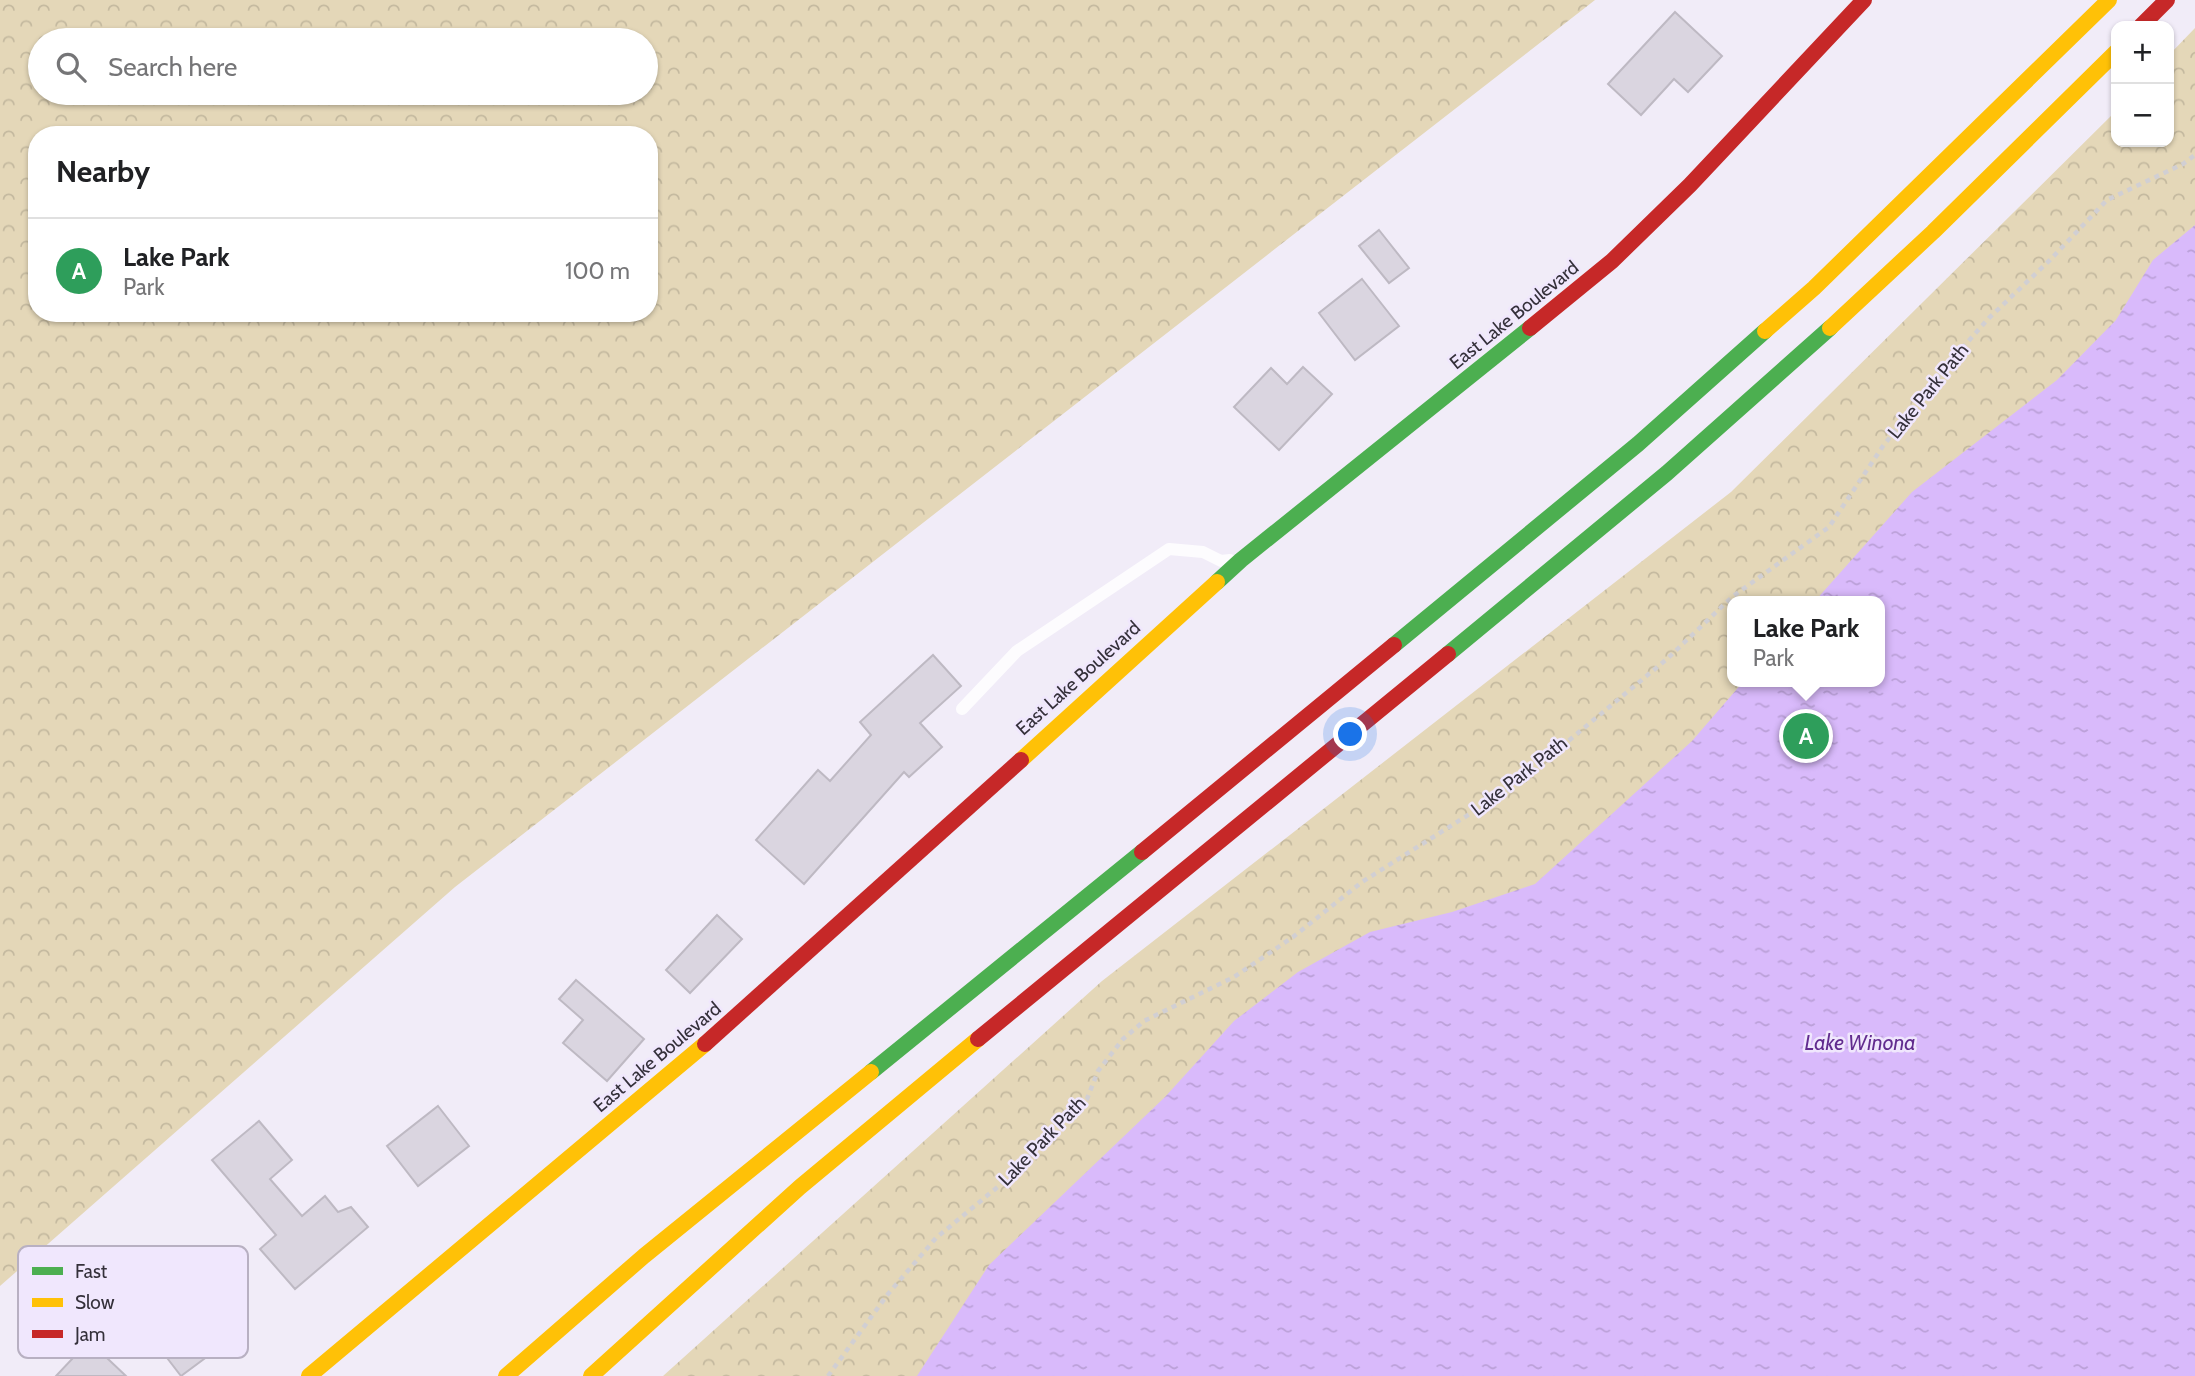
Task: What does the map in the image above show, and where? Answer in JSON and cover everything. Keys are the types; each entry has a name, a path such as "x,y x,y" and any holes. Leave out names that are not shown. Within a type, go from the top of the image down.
{"main road":[{"name":"East Lake Boulevard","path":"309,1376 726,1027 1241,559 1479,372 1612,261 1690,184 1864,0"},
{"path":"506,1376 644,1256 1315,711 1638,444 1815,288 2109,0"},
{"path":"2146,21 2167,0"},
{"path":"591,1376 800,1187 888,1112 1667,473 1793,363 1903,260 2111,57"}],"lane":[{"path":"962,709 1017,651 1169,549 1203,552 1221,561 1241,559"}],"path":[{"name":"Lake Park Path","path":"1732,596 1829,527 1883,446 1949,363 1989,318 2050,260 2107,200 2183,164 2195,155"},
{"name":"Lake Park Path","path":"828,1376 888,1294 936,1238 1000,1185 1087,1099 1098,1071 1123,1039 1144,1021 1234,977 1293,937 1362,882 1514,786 1667,659 1727,601"}],"green space":[{"path":"0,0 1595,0 455,887 46,1246 18,1246 18,1270 0,1286"},
{"name":"Lake Winona","path":"2195,28 2195,1376 663,1376 1102,981 1731,492 2111,116 2111,147 2174,147 2174,50"}],"water":[{"name":"Lake Winona","path":"2195,225 2195,1376 917,1376 989,1265 1165,1097 1234,1021 1298,972 1370,932 1452,912 1535,884 1692,741 1739,687 1885,687 1885,596 1819,596 1912,492 2057,380 2116,320 2153,260"}],"building":[{"path":"1675,12 1722,56 1688,92 1674,79 1641,115 1608,84"},
{"path":"1379,230 1409,268 1389,283 1359,246"},
{"path":"1362,279 1399,326 1355,360 1319,313"},
{"path":"1303,367 1332,394 1279,450 1234,407 1271,368 1287,384"},
{"path":"933,655 961,686 920,723 942,747 909,777 904,772 804,884 756,840 818,770 830,781 871,735 860,722"},
{"path":"717,915 742,939 690,993 666,970"},
{"path":"576,980 644,1039 607,1081 563,1043 583,1020 559,999"},
{"path":"438,1106 469,1146 418,1186 387,1146"},
{"path":"259,1121 292,1160 270,1179 302,1216 325,1196 338,1212 351,1207 368,1227 295,1289 260,1249 276,1235 212,1160"},
{"path":"73,1358 107,1358 126,1376 56,1376"},
{"path":"167,1358 205,1358 181,1376"}],"traffic: fast":[{"path":"1217,582 1530,328"},
{"path":"1448,654 1667,473 1830,328"},
{"path":"1394,645 1638,444 1765,331"},
{"path":"871,1072 1142,852"}],"traffic: slow":[{"path":"1765,331 1814,288 2109,0"},
{"path":"1830,328 1933,232 2111,57"},
{"path":"1021,760 1217,582"},
{"path":"591,1376 800,1187 978,1039"},
{"path":"309,1376 705,1044"},
{"path":"506,1376 644,1256 871,1072"}],"traffic: jam":[{"path":"1530,328 1612,261 1690,185 1864,0"},
{"path":"2146,21 2167,0"},
{"path":"1142,852 1394,645"},
{"path":"978,1039 1448,654"},
{"path":"705,1044 1021,760"}],"place":[{"name":"Lake Park","path":"1806,736"}]}
